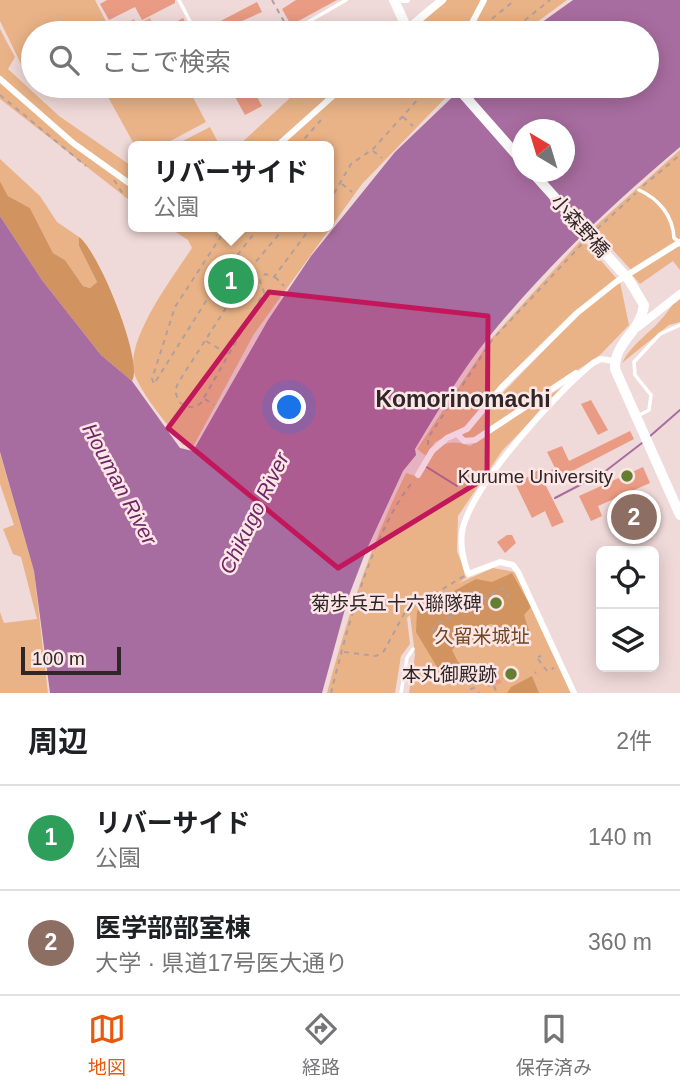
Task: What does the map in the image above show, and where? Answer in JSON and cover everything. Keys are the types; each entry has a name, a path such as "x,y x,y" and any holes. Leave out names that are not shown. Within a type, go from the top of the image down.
{"main road":[{"path":"394,0 402,21"},
{"path":"467,98 512,149"},
{"name":"小森野橋","path":"541,182 629,280 644,305 640,321"},
{"path":"640,321 619,347 614,361 615,369 680,515"}],"street":[{"path":"418,21 442,0"},
{"path":"472,21 485,0"},
{"path":"0,79 21,97"},
{"path":"22,98 73,143 128,182"},
{"path":"283,141 331,98"},
{"path":"418,475 432,451 447,438 467,429 502,387 577,313 616,282 680,243"},
{"path":"640,321 680,294"},
{"path":"458,435 464,441 475,440 601,359 614,361"},
{"path":"575,693 513,565 500,562 468,574 461,539 464,524 481,493 535,422 585,369"}],"lane":[{"path":"179,0 190,21"},
{"path":"309,21 346,0"},
{"path":"639,190 654,197 673,224 674,238 680,243"},
{"path":"636,417 649,410 652,396 635,375 634,362 660,334 680,324"},
{"path":"401,693 407,658 414,649"}],"path":[{"path":"272,0 283,21"},
{"path":"489,21 515,0"},
{"path":"525,21 550,0"},
{"path":"0,95 86,166"},
{"path":"334,195 351,164 372,150 419,98"},
{"path":"402,116 413,126"},
{"path":"302,141 321,120"},
{"path":"372,150 382,158"},
{"path":"594,232 680,155"},
{"path":"342,184 352,192"},
{"path":"213,232 218,237"},
{"path":"222,232 175,307 152,379 154,384 223,274 255,232"},
{"path":"281,232 254,264 205,341 175,391 178,402 194,408 204,399 264,292 260,281 265,274 274,277 284,286"},
{"path":"274,277 306,232"},
{"path":"432,451 428,438 492,340 585,241"},
{"path":"205,341 229,354"},
{"path":"204,399 214,405"},
{"path":"331,693 342,652 386,527 402,493 418,475"},
{"path":"342,652 376,656 384,651 405,612 468,574"},
{"path":"436,641 433,629 437,624 503,588 509,597"},
{"path":"539,658 547,671 562,665"},
{"path":"494,686 496,693"},
{"path":"470,689 474,688 479,693"}],"highlighted area":[{"path":"269,292 488,316 487,477 338,568 168,428"}],"green space":[{"path":"0,0 95,0 106,21 21,21 21,64 0,21"},
{"path":"447,0 567,0 538,21 422,21"},
{"path":"0,29 15,57 8,69 21,81 21,98 39,98 59,116 128,164 128,199 0,99"},
{"path":"109,98 193,98 206,122 170,141 132,141"},
{"path":"290,98 445,98 362,184 334,223 334,141 243,141"},
{"path":"210,127 217,141 183,141"},
{"path":"680,150 680,239 631,270 593,228"},
{"path":"0,159 40,196 57,222 79,237 79,246 97,282 90,288 83,286 65,260 53,253 30,208 8,196 0,181"},
{"path":"176,232 327,232 254,334 194,445 183,445 146,396 136,378 133,364 135,348 151,311 192,248 188,240"},
{"path":"582,239 617,279 500,386 463,428 435,442 426,456 417,449 491,339"},
{"path":"677,246 680,247 680,270 673,261 640,284 632,275"},
{"path":"620,282 629,325 600,355 475,438 467,439 462,435 579,314"},
{"path":"680,298 680,322 669,325 622,363 632,349"},
{"name":"久留米城址","path":"564,386 502,451 458,516 457,551 467,577 459,583 493,568 515,572 572,693 409,693 415,655 410,615 407,618 410,644 401,656 395,693 327,693 361,581 381,527 406,473 419,477 438,448 444,444 460,443 470,446"},
{"path":"0,453 34,571 48,693 0,693 0,612 4,623 37,619 21,557 13,554 3,529 14,525 0,484"}],"shaded area":[{"path":"0,181 8,196 30,208 53,253 65,260 83,286 90,288 97,282 79,246 79,237 87,246 107,283 126,330 134,370 132,381 101,355 42,280 0,216"},
{"path":"512,573 531,607 524,615 530,634 514,646 495,625 490,624 463,638 452,650 458,662 467,667 467,672 446,682 416,632 417,611 476,579 492,582"},
{"path":"532,676 539,693 507,693 511,687"}],"water":[{"path":"573,0 680,0 680,147 604,214 556,262 488,338 459,378 415,449 416,455 403,471 366,551 348,598 322,693 50,693 34,571 0,452 0,216 42,280 101,355 132,381 180,448 193,451 268,320 311,256 330,232 334,232 334,228 395,152 451,98 659,98 659,21 544,21"}],"building":[{"path":"107,0 175,0 175,3 142,20 135,7 109,20 100,4"},
{"path":"296,0 337,0 298,21 289,21 282,9"},
{"path":"257,2 262,12 242,21 221,21"},
{"path":"236,98 258,98 262,106 245,115"},
{"path":"591,400 608,430 598,435 581,404"},
{"path":"630,431 634,439 555,480 551,470 555,468 547,452 562,446 569,461"},
{"path":"643,467 650,483 598,506 602,516 591,521 579,496"},
{"path":"538,470 564,522 552,527 545,511 532,518 516,485"},
{"path":"507,535 512,535 516,543 505,553 497,542"},
{"path":"494,669 502,683 488,687 484,675"}],"waterway":[{"path":"649,437 680,410"},
{"path":"555,498 603,473 642,443"},
{"path":"425,466 457,486"}],"place":[{"name":"リバーサイド","path":"231,281"},
{"name":"Kurume University","path":"627,476"},
{"name":"医学部部室棟","path":"634,517"},
{"name":"菊歩兵五十六聯隊碑","path":"496,603"},
{"name":"本丸御殿跡","path":"511,674"}],"district":[{"name":"Komorinomachi","path":"463,399"}],"water label":[{"name":"Houman River","path":"120,484"},
{"name":"Chikugo River","path":"254,513"}]}
